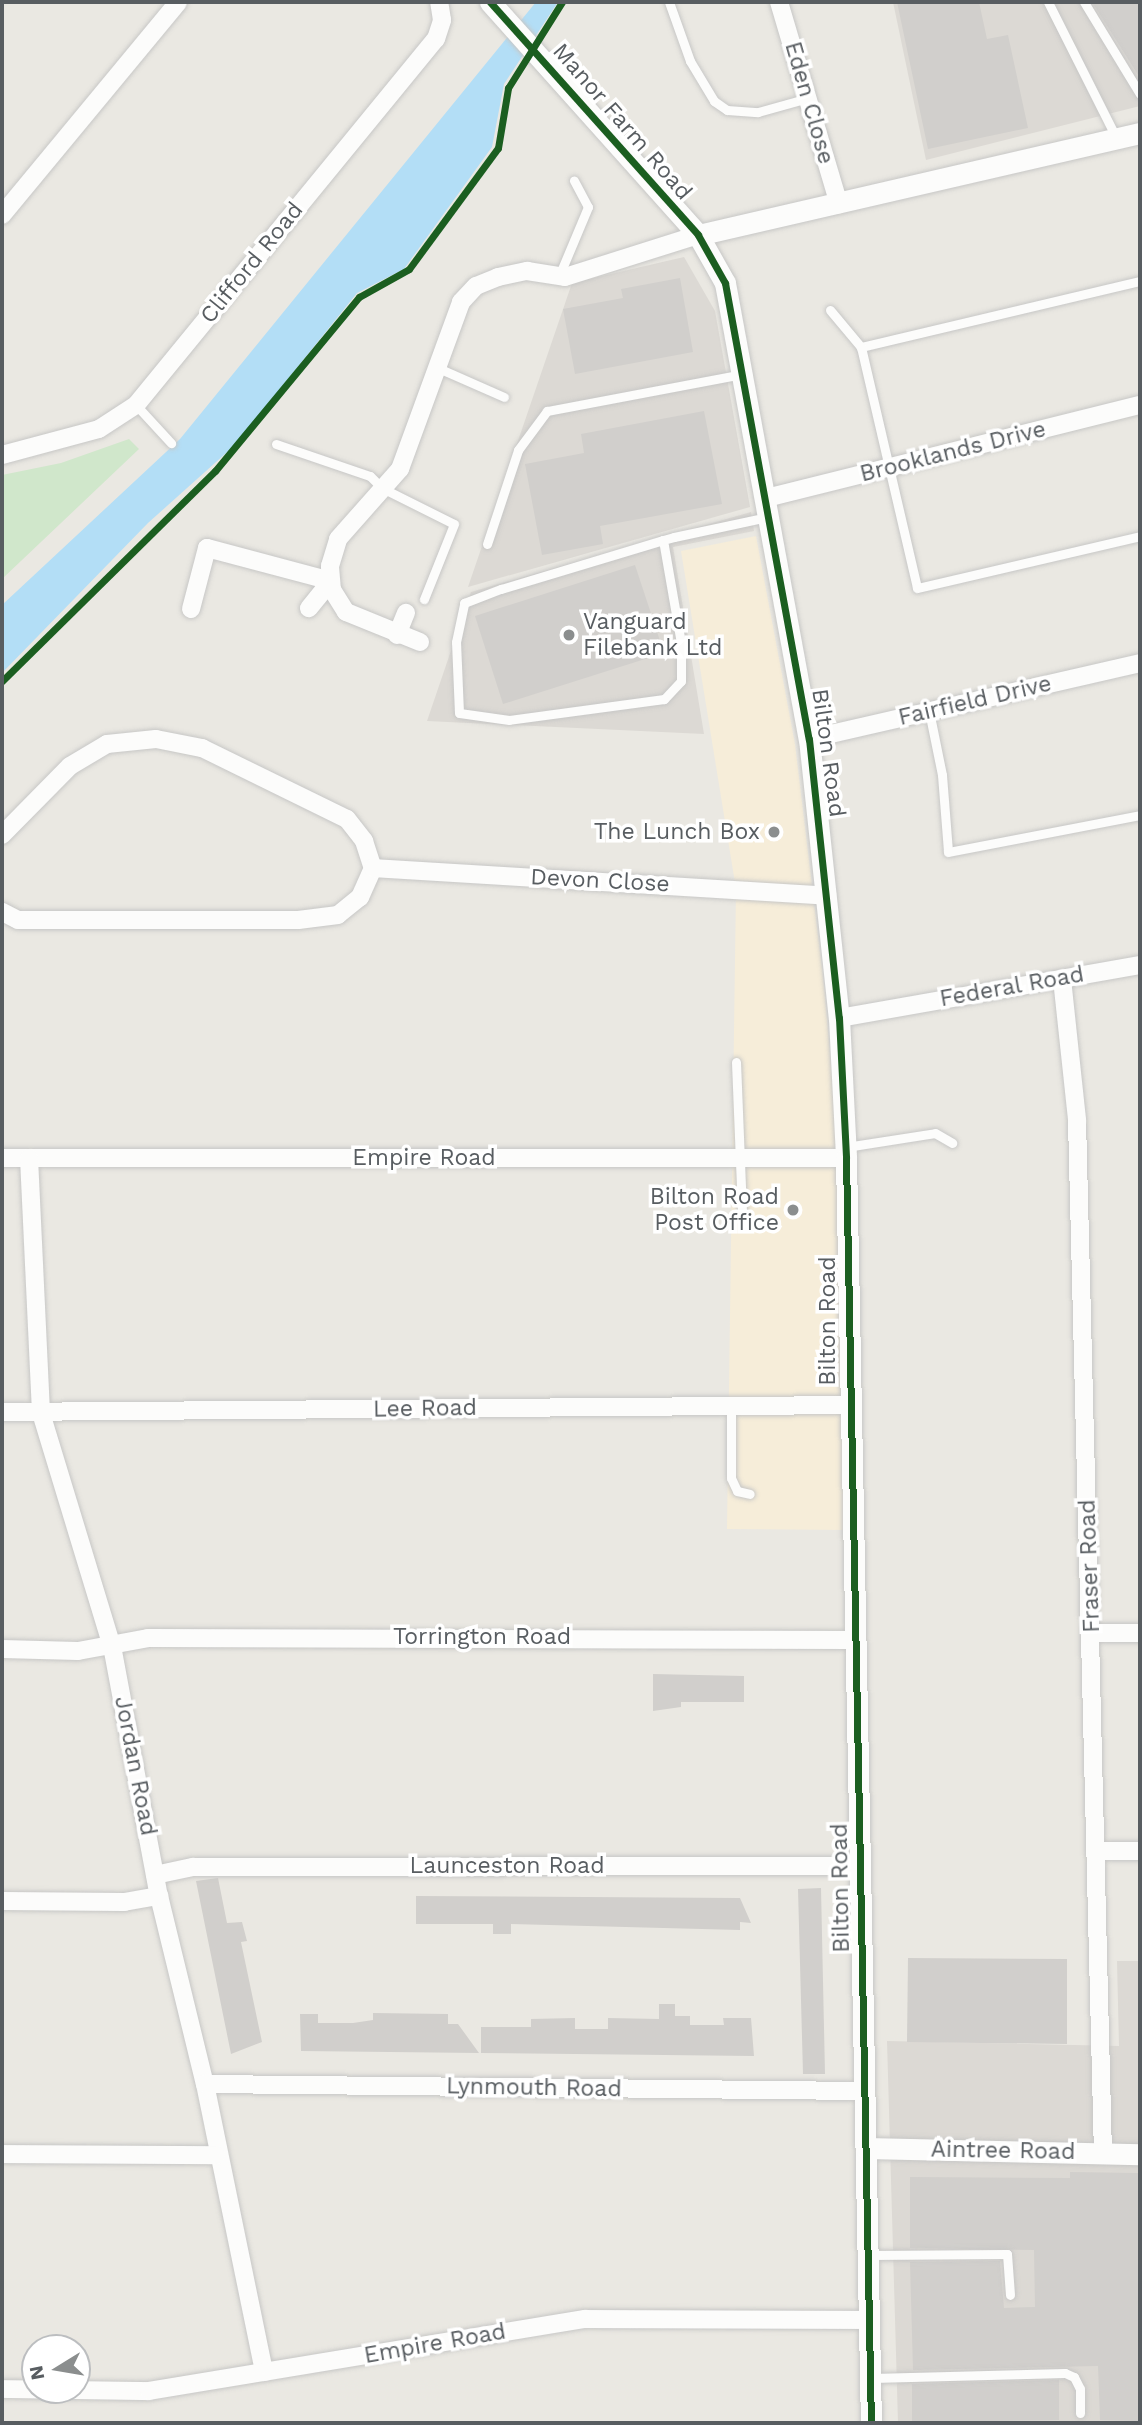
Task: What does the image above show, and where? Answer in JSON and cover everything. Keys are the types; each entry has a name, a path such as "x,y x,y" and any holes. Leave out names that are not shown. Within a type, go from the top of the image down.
{"street":[{"path":"2,215 177,2"},
{"name":"Clifford Road","path":"2,455 99,429 136,405 436,39 442,20 439,2"},
{"name":"Manor Farm Road","path":"490,2 660,199 698,235"},
{"name":"Eden Close","path":"779,2 839,204"},
{"path":"420,642 397,635 346,612 331,580 330,566 338,540 400,469 461,302 476,286 527,271 559,276 610,267 698,235 1140,133"},
{"name":"Bilton Road","path":"698,235 725,283 744,374 809,739 839,1018 846,1152 848,1405 871,2423"},
{"name":"Brooklands Drive","path":"767,508 888,468 1140,405"},
{"path":"191,609 207,548 331,580"},
{"path":"309,608 331,580"},
{"path":"397,635 406,613"},
{"name":"Fairfield Drive","path":"809,739 1140,663"},
{"path":"2,835 70,766 107,744 156,738 202,748 347,819 365,841 373,868 360,897 338,915 298,920 18,920 2,912"},
{"name":"Devon Close","path":"373,868 827,896"},
{"name":"Federal Road","path":"839,1018 1140,965"},
{"name":"Fraser Road","path":"1062,979 1077,1120 1103,2154"},
{"name":"Empire Road","path":"2,1158 738,1158 846,1152"},
{"name":"Jordan Road","path":"29,1158 41,1413 112,1646 159,1896 205,2084 216,2155 264,2372"},
{"name":"Lee Road","path":"2,1412 848,1405"},
{"path":"1092,1633 1140,1633"},
{"name":"Torrington Road","path":"2,1649 112,1646 161,1638 854,1640"},
{"path":"1097,1851 1140,1851"},
{"name":"Launceston Road","path":"155,1875 206,1867 860,1866"},
{"path":"2,1901 124,1902 159,1896"},
{"name":"Lynmouth Road","path":"205,2084 863,2091"},
{"name":"Aintree Road","path":"866,2148 1140,2154"},
{"path":"2,2154 216,2155"},
{"name":"Empire Road","path":"2,2389 149,2391 585,2319 870,2320"}],"lane":[{"path":"669,2 690,61 714,101 727,110 758,112 808,99"},
{"path":"1048,2 1117,139"},
{"path":"1084,2 1140,94"},
{"path":"559,276 588,207 574,180"},
{"path":"861,347 1140,281"},
{"path":"830,310 861,347 918,588 1140,536"},
{"path":"438,368 503,397"},
{"path":"487,544 518,450 547,411 744,374"},
{"path":"136,405 171,443"},
{"path":"276,444 370,476 382,488 454,524 424,599"},
{"path":"663,540 681,643 681,681 664,699 509,720 459,713 456,642 464,603 663,540 767,508"},
{"path":"929,711 942,775 948,852 1140,815"},
{"path":"736,1062 742,1213"},
{"path":"846,1152 935,1133 952,1143"},
{"path":"731,1406 731,1478 737,1491 750,1494"},
{"path":"867,2255 1007,2254 1010,2295"},
{"path":"870,2378 1065,2373 1074,2377 1080,2389 1080,2413"}],"shaded area":[{"path":"893,2 1140,2 1140,106 926,160"},
{"path":"684,257 715,311 750,507 468,587 572,283"},
{"path":"751,512 754,531 673,547 704,734 427,721 471,592"},
{"path":"756,536 795,744 824,986 840,1168 848,1530 727,1529 736,889 681,551"},
{"path":"1117,1961 1140,1961 1140,2423 898,2423 887,2041 1119,2046"}],"green space":[{"path":"129,439 139,449 2,579 2,475 61,463"}],"water":[{"path":"536,2 558,2 504,84 492,147 404,269 357,293 235,445 148,523 2,673 2,605 180,439"}],"building":[{"path":"897,2 979,2 987,39 1008,35 1028,128 928,149"},
{"path":"1092,2 1140,2 1140,78"},
{"path":"680,278 693,352 575,374 563,309 623,298 621,289"},
{"path":"704,411 722,504 600,526 603,544 542,555 525,464 584,453 581,434"},
{"name":"Vanguard Filebank Ltd","path":"635,565 664,653 503,704 475,616"},
{"path":"653,1674 744,1676 744,1702 681,1702 681,1707 653,1711"},
{"path":"218,1878 227,1923 242,1922 247,1941 241,1942 262,2042 231,2054 196,1881"},
{"path":"821,1888 825,2074 803,2074 798,1889"},
{"path":"416,1896 740,1898 751,1923 740,1922 740,1930 511,1924 511,1934 493,1934 493,1924 416,1924"},
{"path":"908,1958 1067,1959 1067,2044 907,2042"},
{"path":"659,2004 675,2004 675,2016 690,2016 690,2025 724,2025 723,2018 751,2018 754,2056 481,2053 481,2027 531,2027 531,2019 575,2018 575,2029 608,2029 608,2018 659,2019"},
{"path":"373,2013 448,2014 448,2024 458,2024 479,2053 301,2051 300,2014 318,2014 318,2023 353,2023 373,2020"},
{"path":"1070,2172 1140,2173 1140,2421 1100,2420 1098,2366 913,2370 910,2262 1000,2261 1004,2308 1035,2307 1034,2250 910,2248 910,2177 1070,2178"},
{"path":"1059,2380 1059,2420 912,2422 912,2384"}],"cycle path":[{"path":"490,2 698,235 725,283 809,739 839,1018 846,1158 871,2423"},
{"path":"2,681 215,471 359,297 409,269 498,148 508,88 562,2"}],"place":[{"name":"Vanguard Filebank Ltd","path":"569,635"},
{"name":"The Lunch Box","path":"774,832"},
{"name":"Bilton Road Post Office","path":"793,1210"}]}
